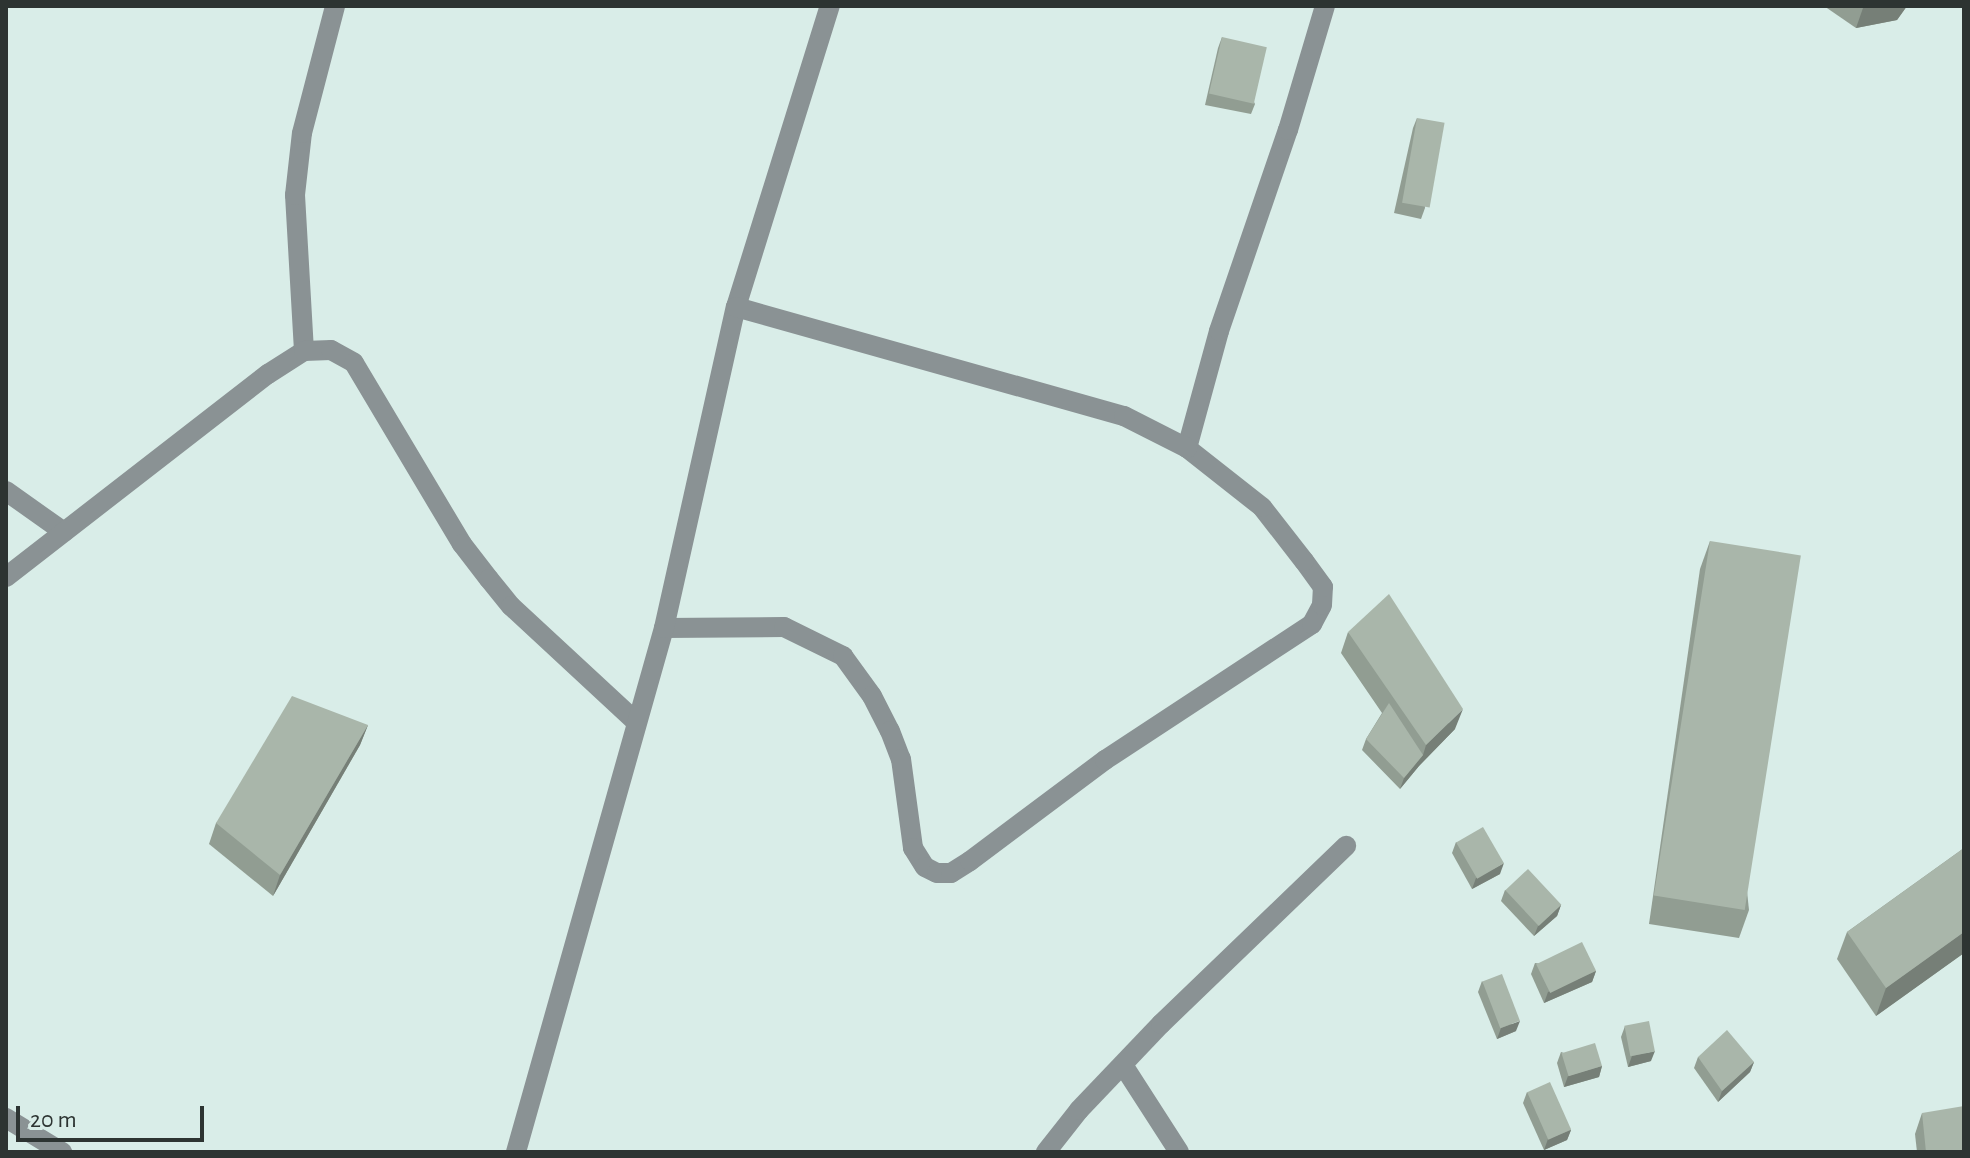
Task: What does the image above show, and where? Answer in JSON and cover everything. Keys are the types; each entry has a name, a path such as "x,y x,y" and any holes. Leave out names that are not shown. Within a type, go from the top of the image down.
{"street":[{"path":"304,351 295,195 302,133 335,6"},
{"path":"516,1152 635,721 664,628 736,307 830,6"},
{"path":"1187,448 1219,331 1288,130 1325,6"},
{"path":"664,628 784,627 843,656 872,696 901,759 913,848 925,867 937,873 951,873 1105,760 1312,624 1322,605 1323,587 1262,507 1187,448 1124,416 736,307"},
{"path":"6,577 268,374 304,351 331,350 354,363 462,544 511,606 635,721"},
{"path":"6,491 64,532"},
{"path":"1046,1152 1079,1110 1123,1065 1346,846"},
{"path":"1123,1065 1179,1152"},
{"path":"6,1118 62,1152"}],"building":[{"path":"1222,37 1267,47 1254,104 1209,94"},
{"path":"1417,118 1445,123 1430,208 1402,203"},
{"path":"1710,541 1801,555 1745,910 1654,896"},
{"path":"1389,594 1463,709 1426,745 1348,632"},
{"path":"292,696 368,725 280,875 216,823"},
{"path":"1389,703 1423,755 1404,778 1366,739"},
{"path":"1483,827 1504,863 1477,879 1456,842"},
{"path":"1964,848 1964,932 1886,988 1847,932"},
{"path":"1528,869 1561,905 1539,926 1505,890"},
{"path":"1582,942 1596,971 1550,993 1536,964"},
{"path":"1502,974 1520,1021 1500,1028 1482,982"},
{"path":"1649,1021 1655,1051 1630,1056 1624,1026"},
{"path":"1727,1030 1754,1062 1722,1091 1698,1057"},
{"path":"1595,1043 1602,1066 1569,1076 1562,1053"},
{"path":"1550,1082 1571,1130 1548,1140 1527,1092"},
{"path":"1964,1106 1964,1150 1926,1152 1922,1113"}]}
